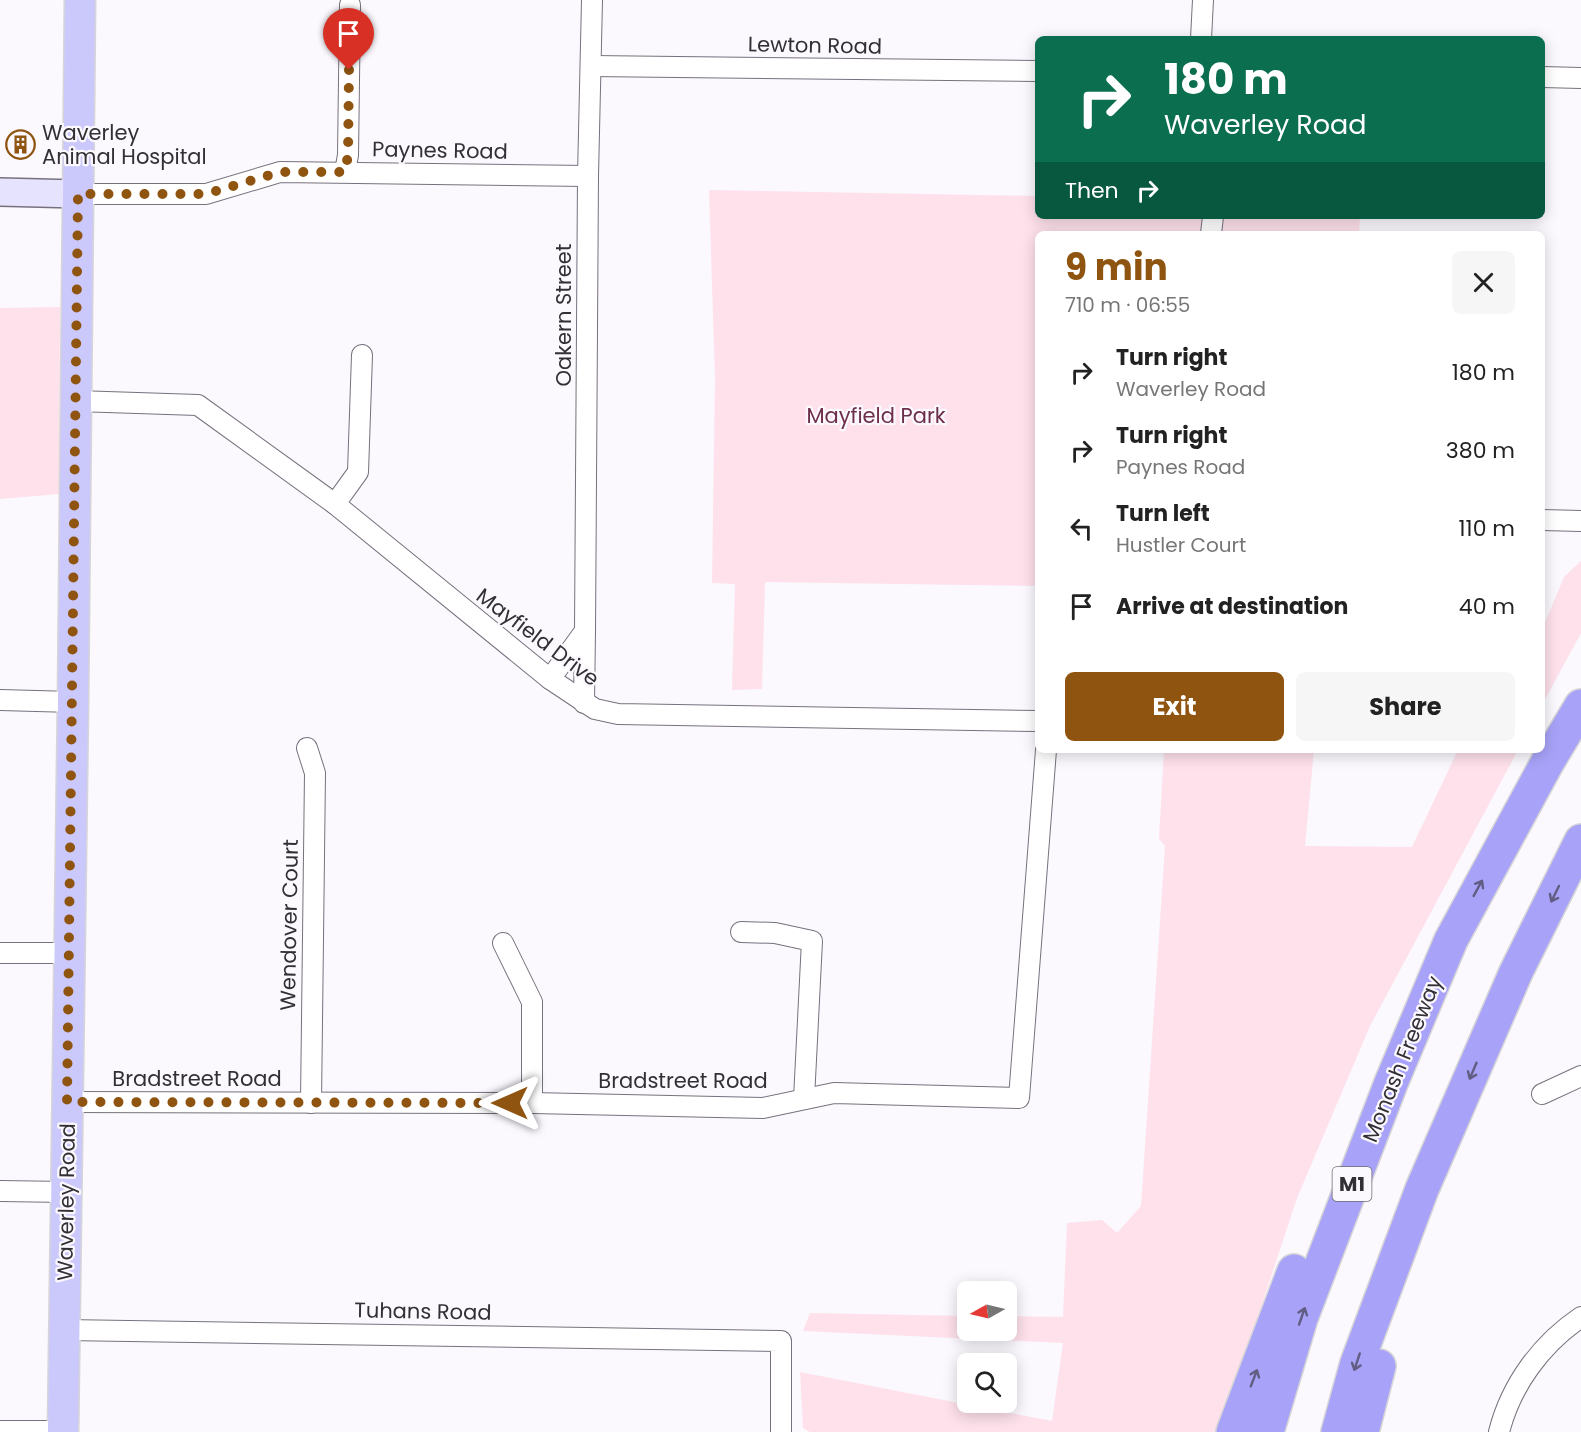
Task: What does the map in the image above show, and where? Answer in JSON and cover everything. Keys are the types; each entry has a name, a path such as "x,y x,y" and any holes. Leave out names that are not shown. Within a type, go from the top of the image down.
{"highway":[{"name":"Monash Freeway","path":"1267,1432 1305,1306 1390,1083 1450,940 1547,763 1581,706"},
{"path":"1338,1432 1357,1363 1422,1190 1516,972 1581,842"},
{"path":"1233,1432 1294,1270 1348,1141 1450,940"},
{"path":"1362,1432 1422,1190"}],"main road":[{"name":"Waverley Road","path":"63,1432 80,0"}],"street":[{"name":"Oakern Street","path":"585,703 588,176 592,0"},
{"path":"1202,36 1203,0"},
{"path":"345,172 348,155 350,5"},
{"name":"Lewton Road","path":"591,66 1035,71"},
{"path":"1545,77 1581,78"},
{"name":"Paynes Road","path":"78,194 206,194 280,172 588,176"},
{"path":"0,192 78,194"},
{"path":"336,504 358,472 362,355"},
{"name":"Mayfield Drive","path":"76,401 198,405 336,504 550,679 595,709 618,714 1035,721"},
{"path":"1545,520 1581,521"},
{"path":"550,679 585,631"},
{"path":"0,700 73,702"},
{"name":"Wendover Court","path":"307,748 315,773 311,1103"},
{"name":"Bradstreet Road","path":"67,1102 532,1103 764,1108 834,1093 1019,1098 1046,753"},
{"path":"741,932 775,933 812,941 804,1099"},
{"path":"503,943 532,1002 532,1103"},
{"path":"0,953 70,953"},
{"path":"1542,1094 1581,1076"},
{"path":"0,1191 67,1192"},
{"path":"1499,1432 1510,1401 1534,1361 1549,1342 1581,1317"},
{"name":"Tuhans Road","path":"65,1330 781,1341 781,1432"},
{"path":"0,1431 63,1432"}],"green space":[{"name":"Mayfield Park","path":"709,190 1035,196 1035,219 1360,219 1359,231 1035,231 1035,586 765,582 762,689 732,690 735,584 712,583 715,379"},
{"path":"60,307 59,494 0,499 0,308"},
{"path":"1581,561 1581,633 1545,699 1545,623 1564,577"},
{"path":"1164,753 1314,753 1305,846 1412,847 1457,753 1516,753 1370,1026 1297,1198 1220,1432 810,1432 803,1428 800,1372 957,1403 957,1413 1011,1413 1052,1421 1063,1343 1017,1341 1017,1316 1063,1317 1067,1223 1102,1220 1117,1233 1141,1206 1165,846 1159,839"},
{"path":"810,1313 957,1316 957,1338 803,1331"}],"place":[{"name":"Waverley Animal Hospital","path":"21,144"}],"route":[{"path":"349,70 348,155 345,172 280,172 206,194 78,194 67,1102 510,1103"}]}
